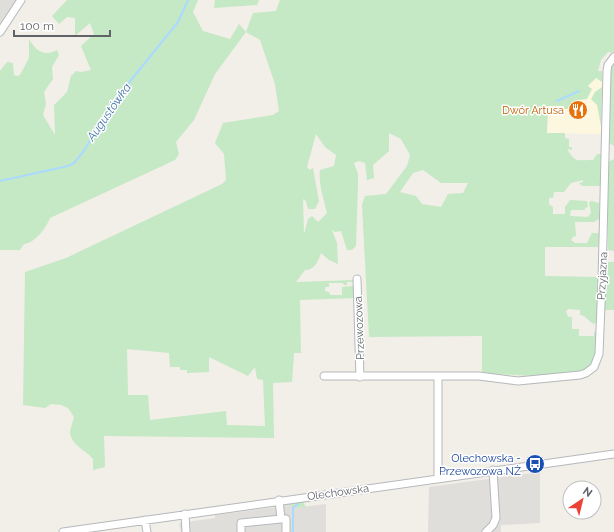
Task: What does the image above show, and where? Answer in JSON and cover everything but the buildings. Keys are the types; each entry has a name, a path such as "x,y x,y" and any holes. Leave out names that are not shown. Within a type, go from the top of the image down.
{"street":[{"path":"0,32 21,0"},
{"name":"Przyjazna","path":"438,376 479,376 518,381 580,375 590,371 596,363 599,354 602,281 608,65 614,57"},
{"name":"Przewozowa","path":"357,279 360,377"},
{"path":"324,376 438,376 438,478"},
{"name":"Olechowska","path":"63,532 279,500 614,454"},
{"path":"486,532 493,525 496,518 493,470"},
{"path":"279,500 281,518"},
{"path":"185,514 186,532"},
{"path":"241,532 241,523 281,518 286,519 286,532"},
{"path":"145,520 147,532"}],"shaded area":[{"path":"0,0 25,0 0,38"},
{"path":"602,71 601,134 547,133 549,102"},
{"path":"540,472 540,523 501,525 501,532 428,532 429,487"},
{"path":"326,504 326,532 294,532 294,508"},
{"path":"292,505 291,532 181,532 179,523 215,518 215,515"}],"green space":[{"path":"67,0 198,0 193,12 203,31 230,39 239,24 246,32 215,74 194,120 176,142 179,154 175,160 50,218 40,234 32,241 24,244 20,250 0,250 0,71 7,62 13,63 14,75 20,75 29,58 29,39 34,47 41,52 48,53 57,50 59,55 52,67 53,79 44,92 46,104 43,115 55,135 54,105 67,92 71,76 76,71 81,72 91,70 81,46 94,34 90,23 75,36 75,18 67,17 59,24 52,16"},
{"path":"215,0 259,0 257,5 214,8"},
{"path":"280,0 614,0 614,53 608,52 601,60 598,71 602,71 602,82 596,78 588,86 592,89 587,99 580,100 567,109 564,109 564,106 548,106 547,133 565,133 565,138 569,139 569,147 572,147 572,150 567,149 574,159 593,160 597,154 601,154 600,186 582,186 579,183 583,182 583,180 571,183 564,192 554,192 553,198 549,198 549,204 553,207 553,214 565,214 565,207 570,200 587,201 588,207 585,208 585,210 571,210 570,216 588,217 591,213 589,202 592,201 599,203 599,219 594,222 575,222 576,236 571,240 575,243 587,243 592,233 599,233 598,247 545,247 545,276 598,277 598,322 593,324 584,316 580,315 580,310 569,309 566,311 568,317 572,317 572,329 579,329 579,336 594,336 594,332 598,333 597,353 590,367 578,372 551,376 482,373 482,336 369,337 362,205 365,196 386,194 407,166 410,155 401,139 389,133 389,151 373,165 374,178 367,180 365,163 359,161 354,163 358,174 356,246 352,250 347,250 341,231 335,232 332,230 337,243 338,264 329,260 321,253 314,267 305,270 296,282 353,280 353,282 347,282 347,285 344,285 343,283 329,283 329,287 325,287 325,291 329,292 330,295 342,295 342,287 353,286 355,298 300,300 301,353 294,353 292,382 273,383 274,438 104,436 105,467 93,470 93,459 76,445 71,437 70,431 74,417 68,408 61,405 51,404 45,408 23,405 25,272 66,258 222,184 226,180 224,154 215,143 223,123 273,115 279,111 275,84 260,40 246,32 253,13 276,11","holes":["316,134 325,147 336,155 334,166 320,170 321,186 327,213 318,222 312,216 308,219 304,234 303,199 306,201 308,209 315,209 319,201 313,168 310,170 307,167","423,170 441,183 468,183 463,193 448,194 441,207 422,204 416,196 400,192 413,173","127,349 169,353 170,367 180,367 180,370 187,370 187,373 209,372 209,357 248,376 255,367 257,379 263,380 265,426 227,425 226,411 150,420 148,395 128,395"]},
{"path":"614,61 614,146 609,143 611,65"},
{"path":"602,87 601,126 597,105 591,99 595,92"},
{"path":"614,159 614,251 608,250 608,162"},
{"path":"606,262 614,262 614,310 603,310"},
{"path":"302,500 306,507 294,508 294,532 291,532 292,505 283,506 285,504"}],"waterway":[{"name":"Augustówka","path":"0,181 68,166 74,163 83,152 119,95 178,22 188,0"},
{"path":"557,101 579,91"},
{"path":"293,532 293,508 298,504"}],"place":[{"name":"Dwór Artusa","path":"578,110"},
{"name":"Olechowska - Przewozowa NŻ","path":"535,464"}]}
